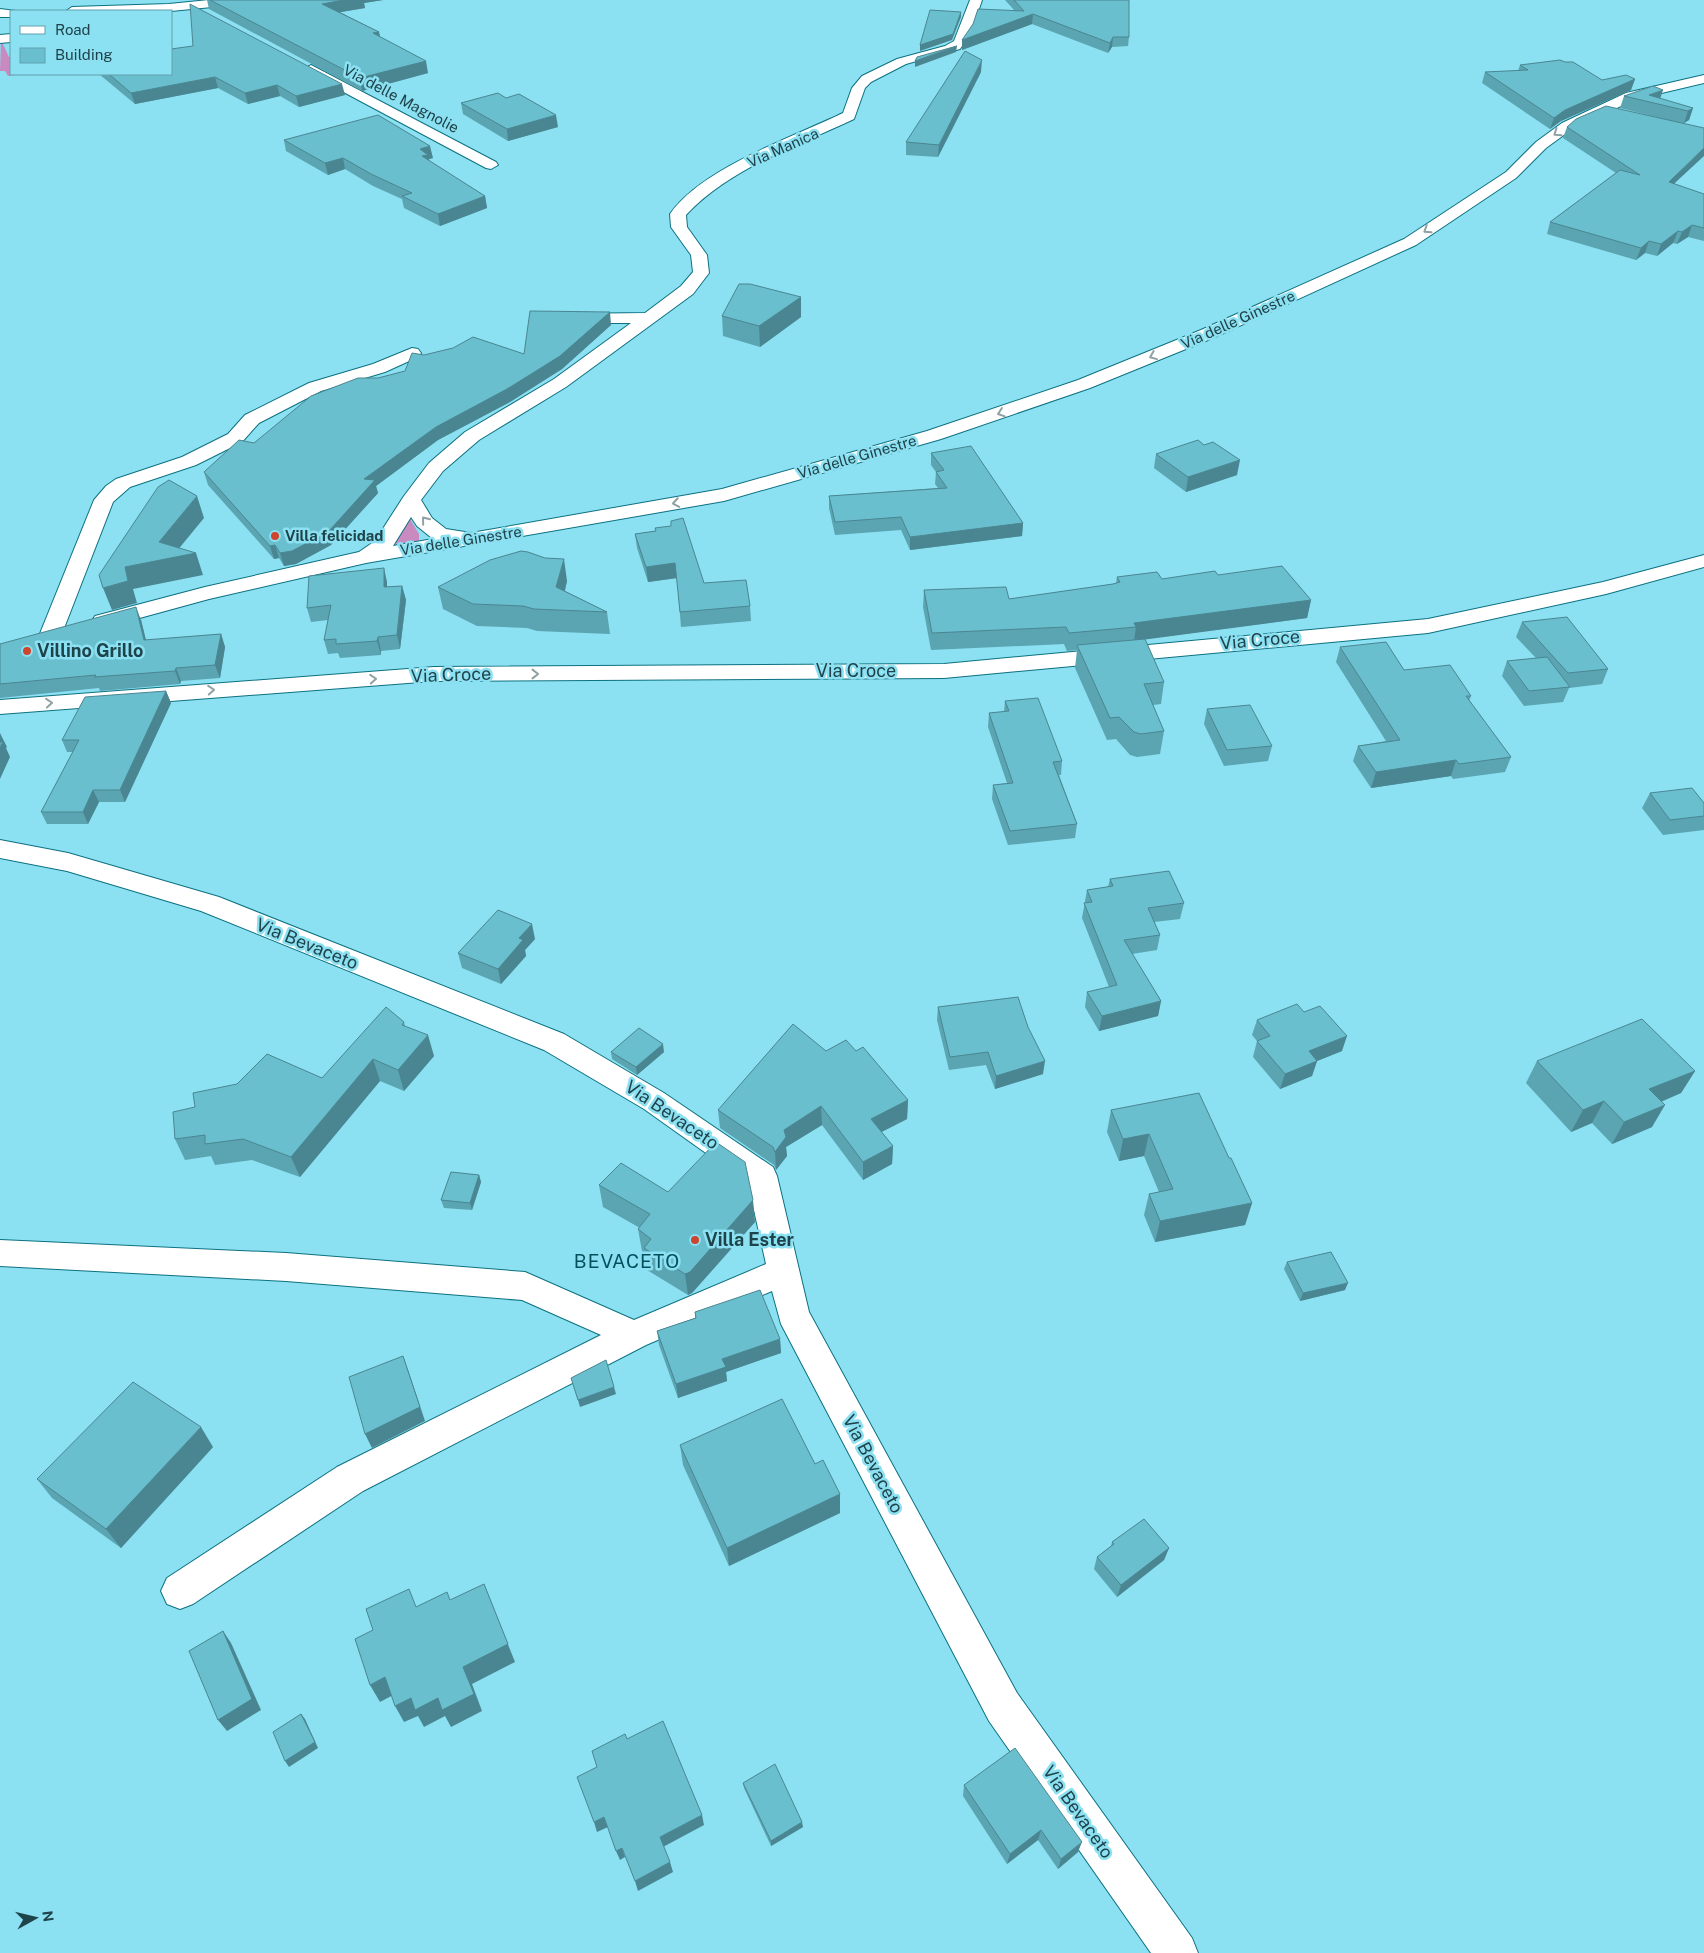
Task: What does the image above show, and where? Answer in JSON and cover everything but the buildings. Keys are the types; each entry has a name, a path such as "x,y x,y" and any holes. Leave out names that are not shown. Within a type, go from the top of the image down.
{"street":[{"path":"120,10 167,9 243,0"},
{"name":"Via Manica","path":"366,557 383,545 411,500 436,467 472,436 560,383 687,290 701,273 699,255 679,227 678,214 698,193 738,168 849,116 862,83 886,68 927,53 953,48 960,42 976,0"},
{"path":"190,6 216,19"},
{"name":"Via delle Magnolie","path":"302,65 491,165"},
{"name":"Via delle Ginestre","path":"412,353 379,368 315,387 252,419 235,438 228,442 189,461 124,483 112,490 104,500 42,638 205,593 366,557 724,495 934,435 1084,384 1207,334 1410,242 1511,175 1541,145 1567,126 1632,96 1704,79"},
{"path":"1600,110 1627,116"},
{"path":"561,318 648,318"},
{"path":"411,500 424,522 440,535 478,538"},
{"name":"Via Croce","path":"0,707 434,674 944,670 1428,626 1606,588 1704,561"},
{"name":"Via Bevaceto","path":"0,849 68,862 210,904 361,967 554,1042 654,1101 762,1176 793,1314 1004,1706 1177,1953"},
{"path":"0,1253 286,1267 525,1286 634,1335"},
{"path":"180,1591 350,1480 634,1335 783,1271"}],"shaded area":[{"path":"1,40 10,57 10,75 15,75 8,76 5,71 0,71"},
{"path":"405,519 410,519 419,534 419,543 397,546 395,538"}],"place":[{"name":"Villa felicidad","path":"275,536"},
{"name":"Villino Grillo","path":"27,651"},
{"name":"Villa Ester","path":"695,1240"}],"district":[{"name":"BEVACETO","path":"627,1261"}]}
